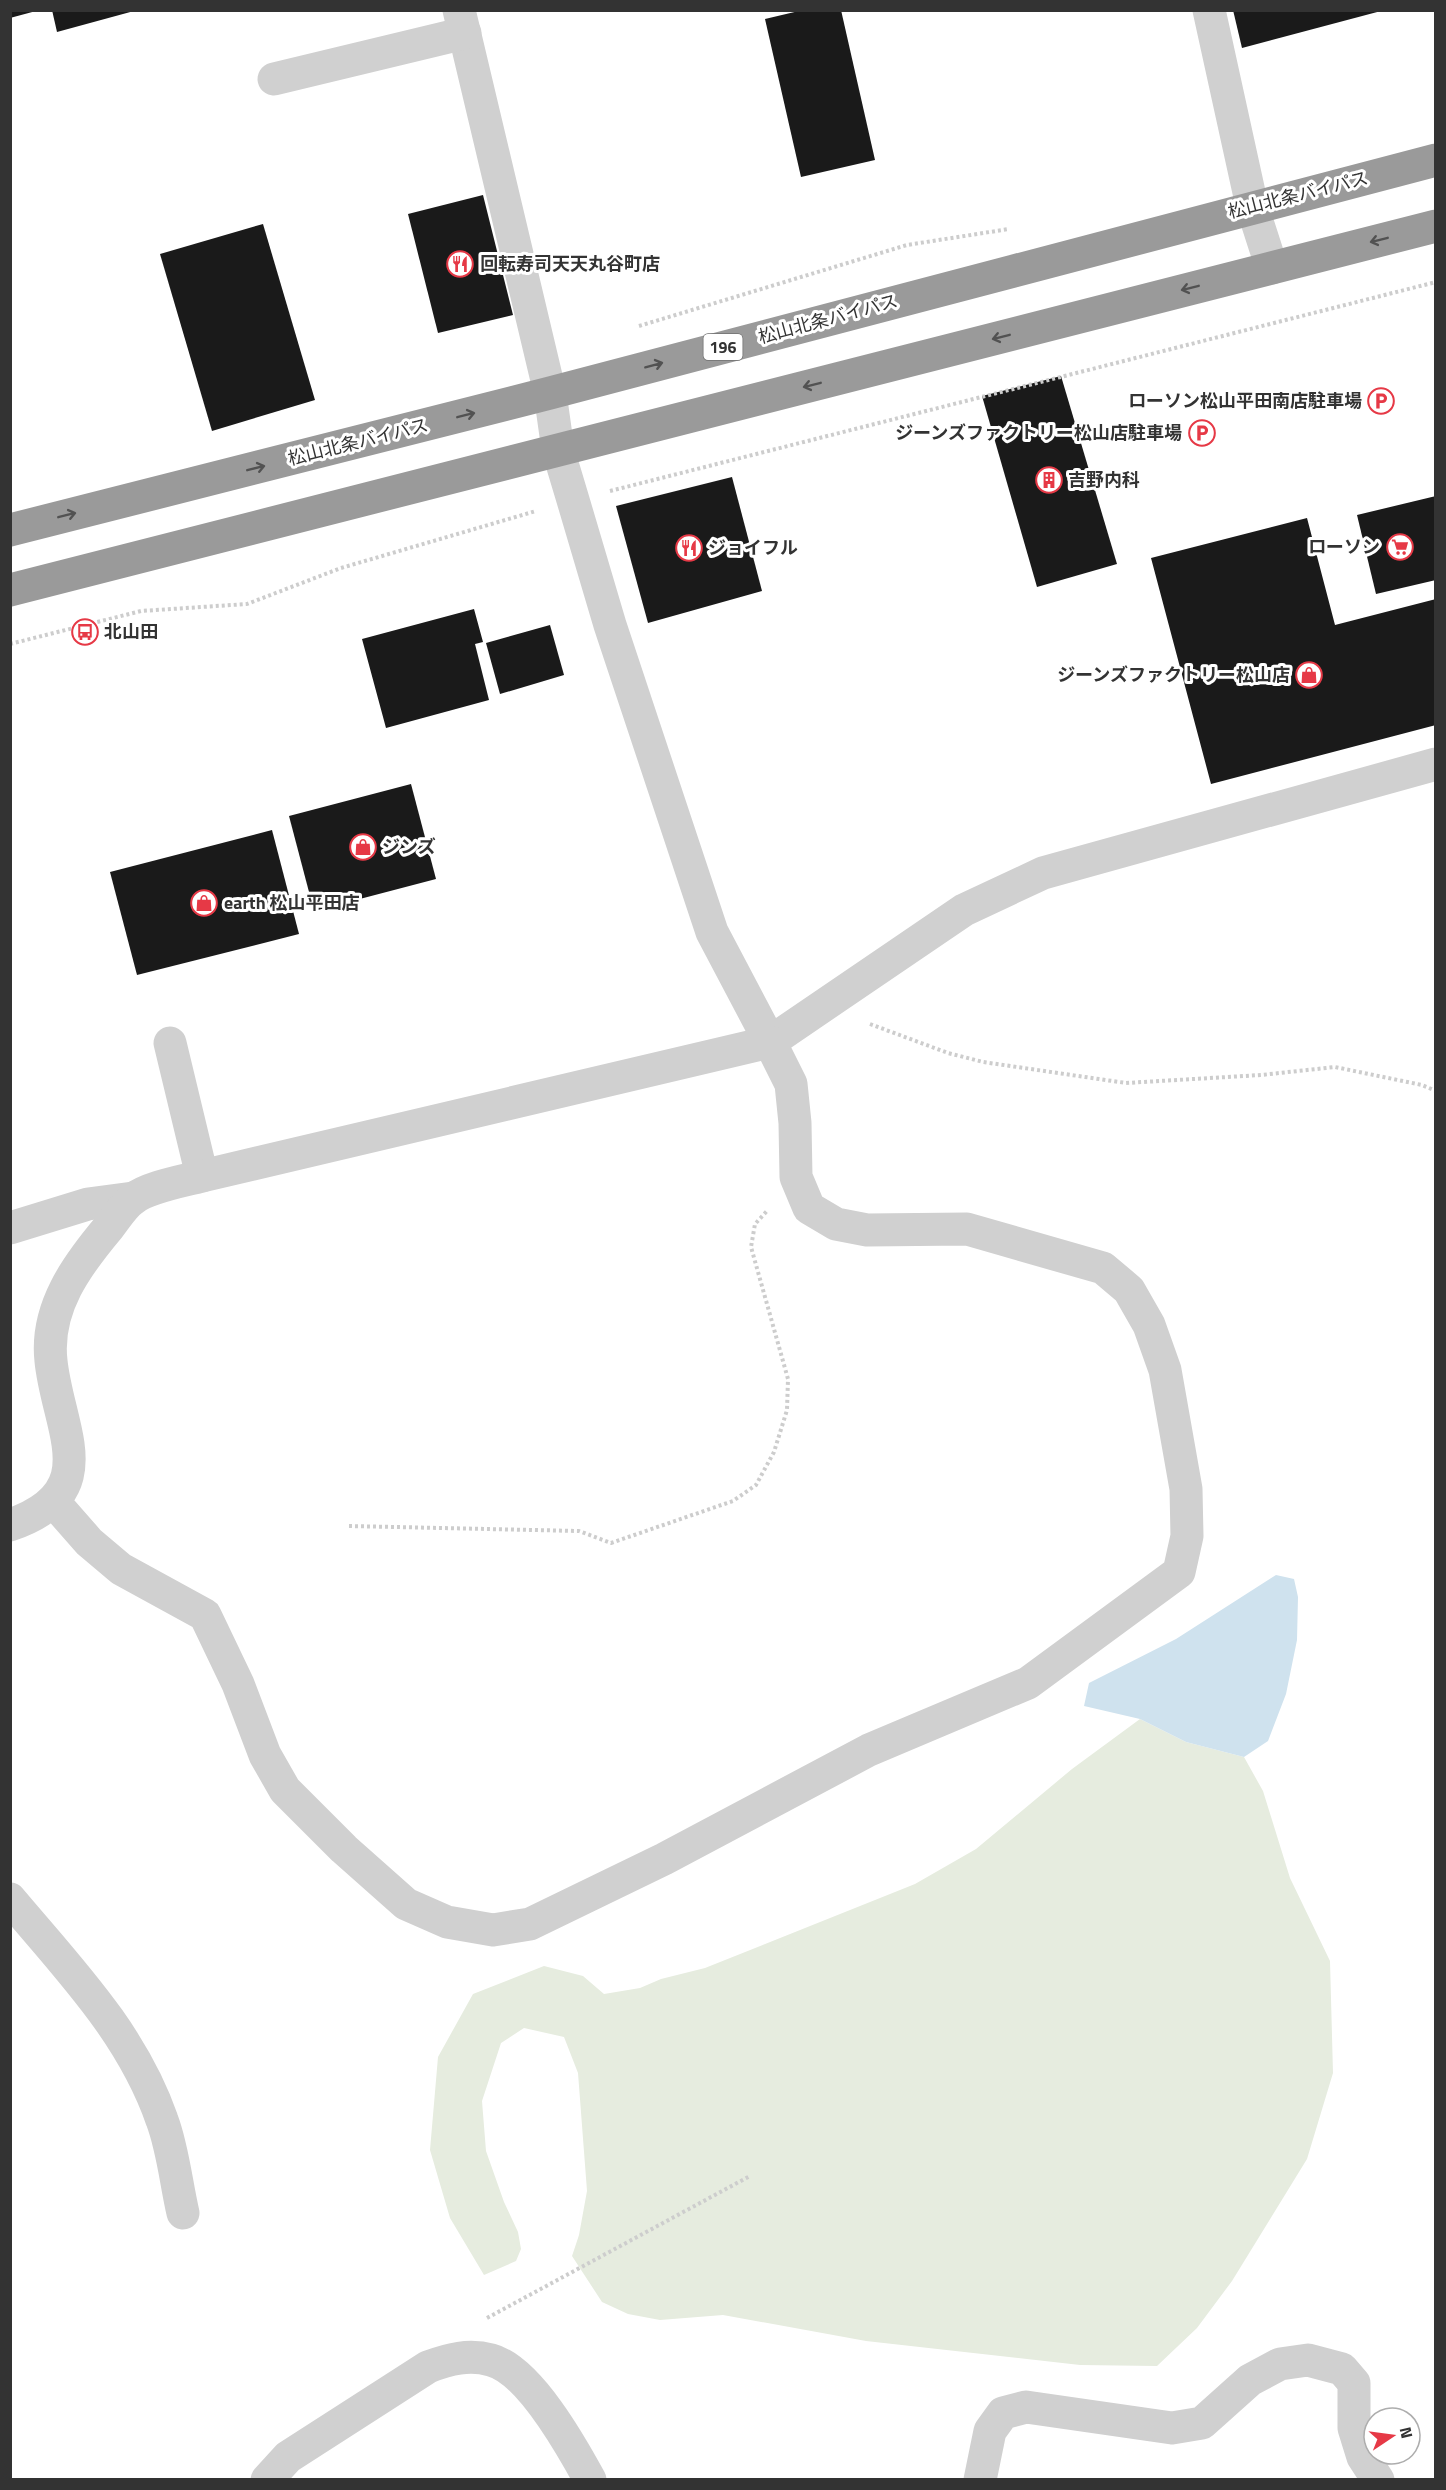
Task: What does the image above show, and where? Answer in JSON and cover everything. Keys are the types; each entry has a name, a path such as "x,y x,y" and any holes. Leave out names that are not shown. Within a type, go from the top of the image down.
{"highway":[{"name":"松山北条バイパス","path":"10,530 550,393 1252,206 1436,160"},
{"path":"10,591 1436,226"}],"street":[{"path":"1209,10 1252,206 1272,268"},
{"path":"54,1502 89,1542 121,1569 205,1615 238,1684 265,1755 285,1790 344,1849 406,1904 447,1922 493,1930 530,1924 664,1859 869,1750 1028,1683 1179,1572 1187,1536 1186,1489 1166,1370 1149,1325 1129,1290 1103,1268 967,1229 867,1230 836,1224 809,1208 796,1177 795,1123 791,1084 712,932 610,624 558,450 550,393 462,22 274,79"},
{"path":"10,1228 88,1204 133,1198 202,1176 770,1042 964,910 1042,873 1436,764"},
{"path":"170,1043 202,1176"},
{"path":"10,1525 30,1518 54,1502 67,1475 70,1449 51,1360 54,1319 68,1282 88,1251 133,1198"},
{"path":"10,1899 110,2018 143,2074 163,2121 183,2213"},
{"path":"267,2480 288,2457 428,2367 448,2359 468,2357 493,2360 521,2380 565,2434 590,2480"},
{"path":"980,2480 990,2431 1003,2413 1026,2407 1172,2428 1202,2422 1250,2380 1280,2364 1308,2360 1342,2369 1354,2383 1354,2428 1363,2457 1378,2480"}],"path":[{"path":"10,645 141,612 247,604 341,568 573,500 1436,282"},
{"path":"817,1010 884,1027 948,1053 983,1062 1126,1083 1261,1075 1335,1067 1422,1085 1436,1091"},
{"path":"349,1526 579,1531 611,1543 733,1501 756,1485 774,1452 787,1410 788,1379 751,1247 755,1224 767,1210 804,1197"},
{"path":"480,2322 750,2176"}],"shaded area":[{"path":"1140,1719 1186,1742 1244,1757 1263,1791 1290,1878 1330,1961 1333,2073 1307,2159 1232,2281 1197,2328 1157,2366 1080,2365 866,2341 723,2315 660,2320 628,2314 602,2302 572,2256 579,2235 587,2191 578,2073 564,2037 524,2028 501,2043 482,2101 486,2151 504,2202 518,2232 521,2249 516,2261 484,2275 450,2218 430,2150 438,2057 473,1994 544,1966 583,1976 604,1994 640,1988 661,1979 705,1968 915,1884 976,1849 1072,1769"}],"water":[{"path":"1276,1575 1294,1579 1298,1597 1297,1640 1286,1694 1268,1741 1244,1757 1186,1742 1140,1719 1084,1706 1089,1683 1176,1639"}],"building":[{"path":"10,10 35,10 36,11 10,18"},
{"path":"52,10 134,10 134,11 57,32"},
{"path":"803,10 841,10 875,160 801,177 765,19"},
{"path":"1233,10 1381,10 1381,11 1242,48"},
{"name":"回転寿司天天丸谷町店","path":"483,195 513,315 438,333 408,214"},
{"path":"263,224 315,400 212,431 160,254"},
{"name":"吉野内科","path":"1061,376 1117,564 1037,587 982,396"},
{"name":"ジョイフル","path":"732,477 762,591 648,623 616,506"},
{"name":"ローソン","path":"1436,496 1436,580 1376,594 1357,515"},
{"name":"ジーンズファクトリー松山店","path":"1307,518 1335,625 1436,599 1436,725 1211,784 1151,558"},
{"path":"474,609 483,642 475,644 489,700 386,728 362,639"},
{"path":"550,625 564,675 500,694 486,643"},
{"name":"ジンズ","path":"411,784 436,879 314,911 289,816"},
{"name":"earth 松山平田店","path":"272,830 299,934 137,975 110,872"}],"place":[{"name":"回転寿司天天丸谷町店","path":"460,264"},
{"name":"ローソン松山平田南店駐車場","path":"1381,401"},
{"name":"ジーンズファクトリー松山店駐車場","path":"1202,433"},
{"name":"吉野内科","path":"1049,480"},
{"name":"ローソン","path":"1400,547"},
{"name":"ジョイフル","path":"689,548"},
{"name":"北山田","path":"85,632"},
{"name":"ジーンズファクトリー松山店","path":"1309,675"},
{"name":"ジンズ","path":"363,847"},
{"name":"earth 松山平田店","path":"204,903"}]}
